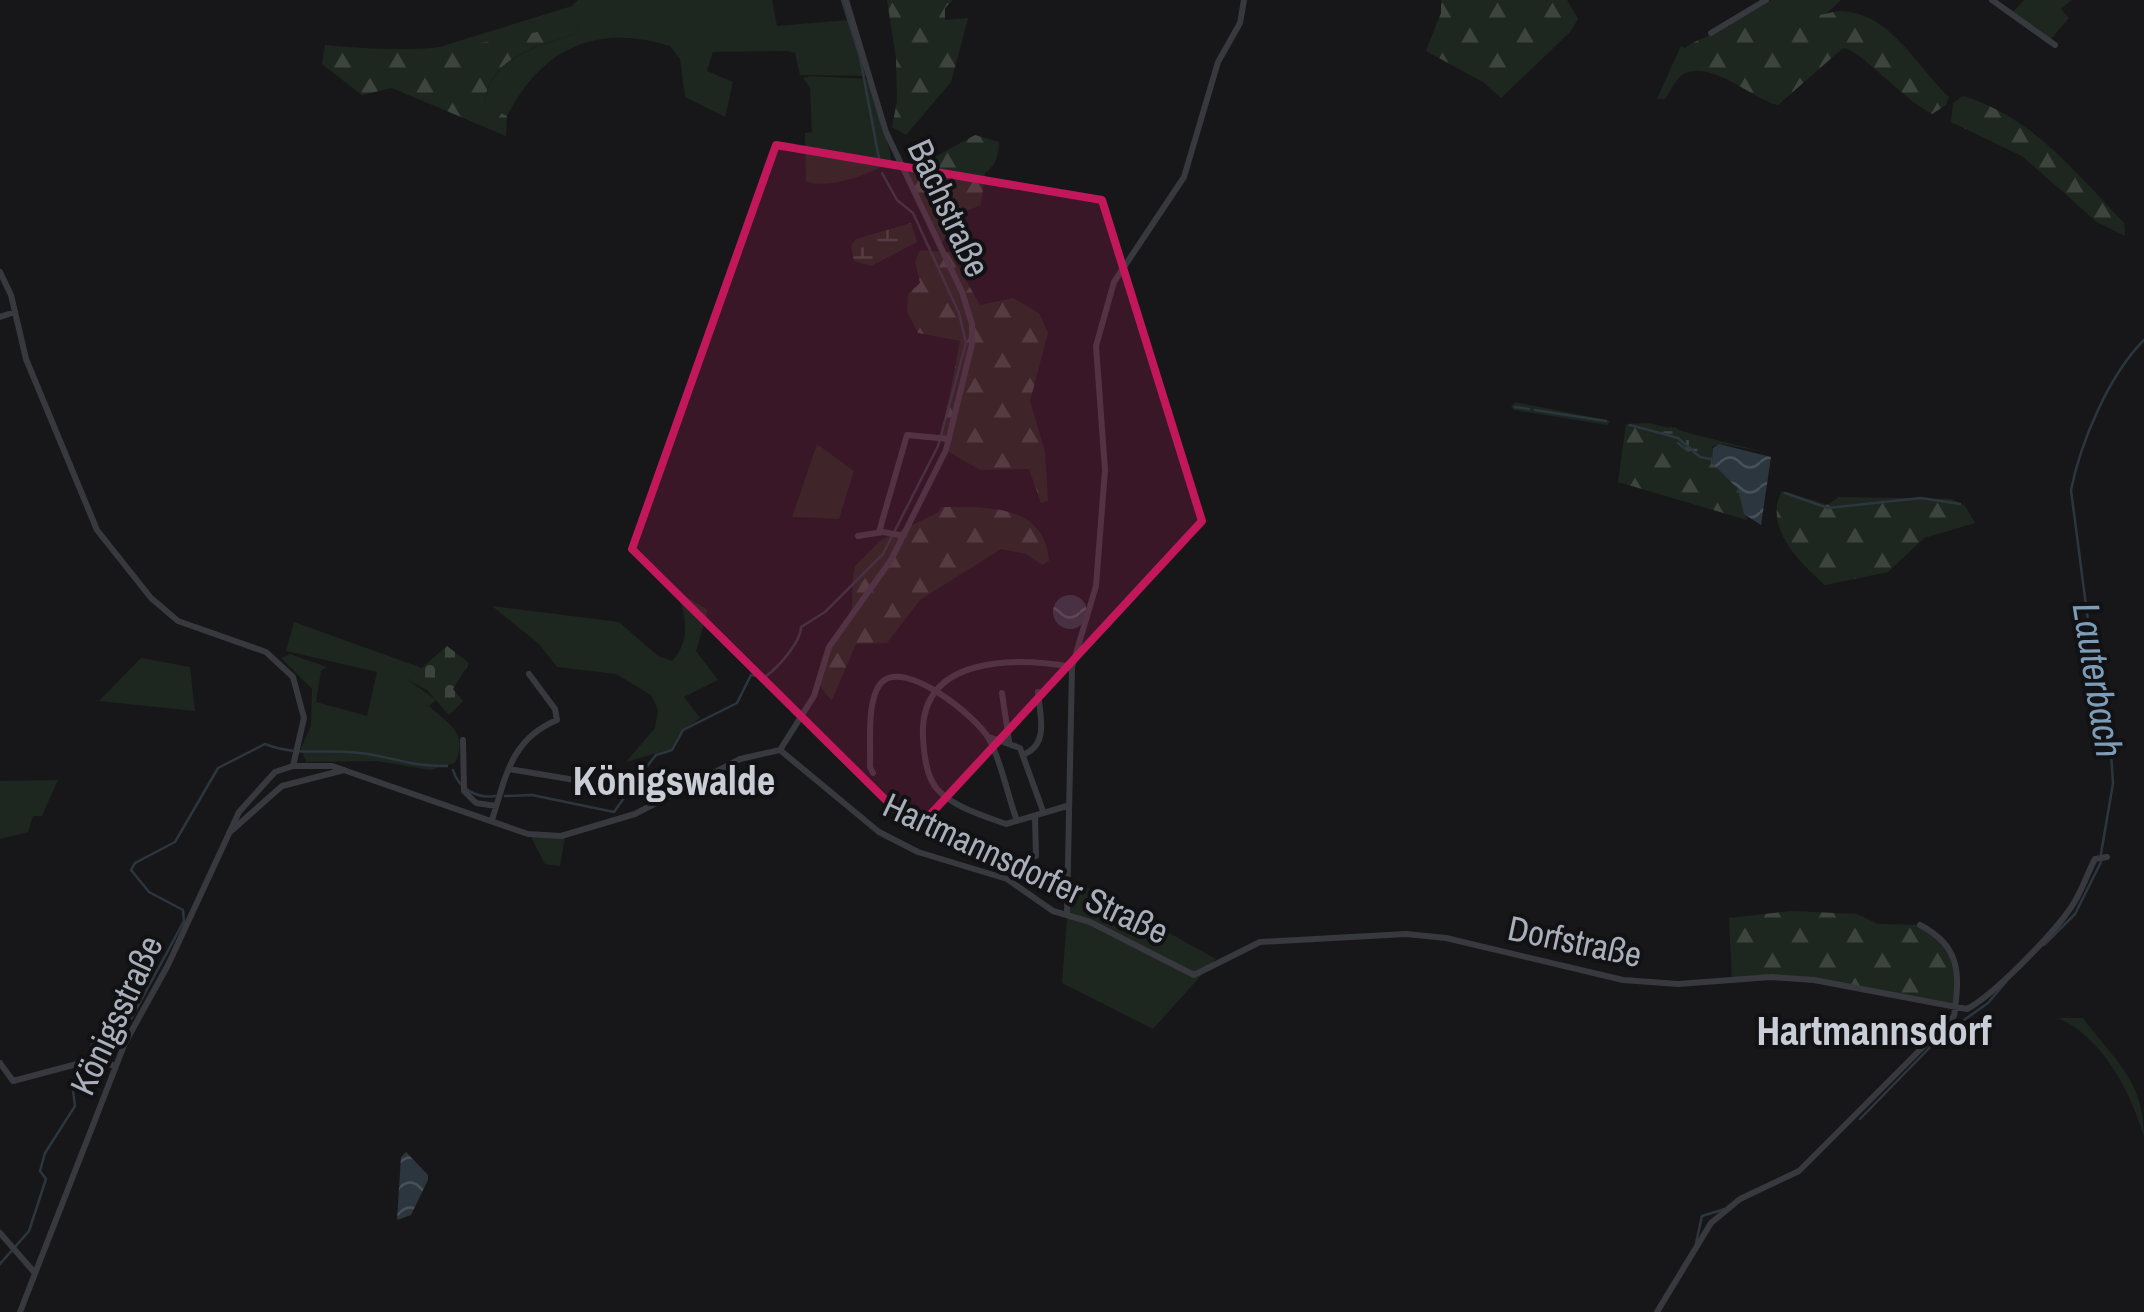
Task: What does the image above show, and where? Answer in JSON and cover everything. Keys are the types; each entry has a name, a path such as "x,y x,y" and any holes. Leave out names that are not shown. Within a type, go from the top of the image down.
{"street":[{"name":"Bachstraße","path":"780,750 814,696 829,647 904,536 944,438 972,344 972,324 962,292 886,132 846,0"},
{"path":"1067,912 1072,667 1097,577 1105,470 1094,370 1104,307 1119,272 1184,177 1218,62 1240,23 1244,0"},
{"path":"1710,34 1766,0"},
{"path":"1992,0 2055,45"},
{"path":"0,272 26,359 98,530 151,598 178,621 266,652 286,669 301,695 304,718 293,762 345,770 534,835 586,831 651,808 740,759 780,750"},
{"path":"0,317 14,312"},
{"path":"887,533 906,436 944,438"},
{"path":"858,536 904,536"},
{"path":"1067,806 1006,824 981,814 936,787 928,768 922,726 937,691 956,675 995,662 1030,660 1072,667"},
{"path":"492,820 509,768 526,736 557,720 555,709 530,674"},
{"path":"874,773 870,767 879,685 892,676 904,674 937,691 989,738 1018,821"},
{"path":"1024,754 1037,748 1041,739 1038,692"},
{"path":"1002,693 1009,741"},
{"path":"989,738 1009,741 1024,754 1042,811"},
{"path":"464,740 463,786 470,800 496,806"},
{"name":"Hartmannsdorfer Straße","path":"780,750 880,832 918,852 1007,879 1053,911 1067,912 1190,974"},
{"name":"Königsstraße","path":"20,1312 116,1066 238,812 264,782 293,762"},
{"path":"509,768 575,780 580,772"},
{"path":"229,833 282,786 345,770"},
{"path":"1035,817 1036,856"},
{"path":"1955,1010 1988,998 2057,925 2087,876 2104,857"},
{"path":"1658,1312 1711,1223 1740,1200 1790,1178 1954,1016 1955,961 1948,944 1920,924"},
{"name":"Dorfstraße","path":"1190,974 1206,972 1260,942 1406,934 1446,938 1623,980 1678,984 1771,977 1814,980 1916,998 1955,1010"},
{"path":"0,1063 13,1081 89,1060 116,1066"},
{"path":"0,1233 34,1272"}],"highlighted area":[{"path":"776,145 1102,200 1202,521 916,830 632,549"}],"green space":[{"path":"578,0 772,0 777,26 848,20 869,76 800,75 795,53 788,51 713,52 707,71 733,82 725,117 685,97 680,59 670,46 618,38 595,40 554,58 537,73 507,116 485,106 495,76 517,56 577,33 576,24 480,45 433,49 572,6"},
{"path":"887,0 953,0 945,8 945,20 968,18 951,82 906,135 892,127 897,101 896,58"},
{"path":"1441,0 1567,0 1578,19 1570,32 1501,98 1483,82 1426,51 1441,13"},
{"path":"1771,0 1841,0 1826,14 1718,32"},
{"path":"2024,0 2072,0 2061,9 2069,18 2050,40 2010,15"},
{"path":"1838,11 1873,20 1901,42 1949,97 1946,105 1932,114 1843,48 1778,105 1720,76 1696,71 1682,75 1665,99 1657,99 1681,46 1685,48 1700,39 1737,28"},
{"path":"576,23 577,33 517,56 494,76 485,106 507,116 506,136 392,88 362,95 322,64 325,45 392,49 451,46"},
{"path":"803,78 870,79 891,161 839,182 806,181 805,133 812,132 810,88"},
{"path":"1963,96 2011,118 2052,149 2124,223 2125,236 2097,222 2022,156 1951,122 1953,103"},
{"path":"975,135 999,142 996,159 985,173 981,205 955,216 943,242 934,239 904,174"},
{"path":"911,223 917,242 871,266 854,261 851,246 856,239"},
{"path":"920,250 950,252 980,305 1013,298 1039,313 1048,333 1030,401 1045,452 1048,501 1041,503 1029,469 980,470 949,452 942,435 960,341 918,333 907,312 908,294 920,283 915,262"},
{"path":"1515,402 1610,421 1607,425 1514,410 1511,407"},
{"path":"1649,423 1670,428 1654,437 1626,424"},
{"path":"1626,424 1644,427 1654,437 1675,427 1706,448 1712,445 1712,463 1738,489 1747,520 1618,482"},
{"path":"1670,427 1691,434 1713,449 1712,463 1660,434"},
{"path":"1673,429 1764,452 1722,444 1705,448"},
{"path":"817,444 854,471 839,519 792,517"},
{"path":"1782,491 1828,505 1839,497 1952,499 1965,506 1975,523 1924,538 1888,572 1825,585 1795,555 1780,530 1777,504"},
{"path":"941,507 993,509 1025,518 1045,542 1049,561 1042,565 1026,554 1001,549 920,600 887,643 856,644 832,700 822,688 821,664 849,618 855,566 881,540 939,512"},
{"path":"675,590 708,610 696,651 718,680 684,697 700,718 682,730 671,749 626,762 655,728 658,710 651,695 616,674 557,667 539,644 492,606 619,622 658,656 672,661 682,645 685,627"},
{"path":"294,622 422,668 408,680 436,700 429,706 458,736 455,763 430,770 377,761 306,762 301,748 311,726 312,689 281,658 290,654 327,667 321,671 316,702 367,716 377,672 286,651"},
{"path":"447,646 469,663 453,689 463,701 449,715 427,690 408,680"},
{"path":"141,658 190,667 195,711 99,701"},
{"path":"58,780 42,816 33,816 28,832 0,839 0,781"},
{"path":"531,837 565,837 560,866 545,864"},
{"path":"1070,878 1216,959 1153,1029 1062,983"},
{"path":"1791,911 1857,914 1878,924 1920,925 1948,944 1957,985 1953,1005 1831,981 1732,979 1729,918"},
{"path":"2058,1018 2083,1018 2116,1059 2139,1100 2144,1137 2123,1085 2102,1052 2089,1038"}],"water":[{"path":"1719,444 1771,457 1761,525 1744,514 1738,489 1712,463 1713,448"},
{"path":"1070,595 1082,600 1087,612 1082,624 1070,629 1058,624 1053,612 1058,600"},
{"path":"406,1152 428,1175 428,1180 411,1215 397,1220 401,1157"}],"waterway":[{"path":"842,0 860,57 880,164"},
{"path":"628,790 656,755 672,750 683,730 737,703 751,675 765,677 771,672 794,646 801,627 825,612 883,554 938,446 966,343 959,313 913,213 897,200 882,173"},
{"name":"Lauterbach","path":"2101,854 2113,783 2109,723 2095,675 2071,490 2098,410 2119,371 2144,340"},
{"path":"1515,407 1529,409"},
{"path":"1535,410 1606,421"},
{"path":"1630,425 1678,438 1700,457 1711,459"},
{"path":"1678,443 1688,451"},
{"path":"1785,493 1828,508 1921,498 1960,504"},
{"path":"89,1060 93,1040 131,1019 184,921 183,910 149,892 131,870 135,863 175,842 218,768 265,744 447,766"},
{"path":"453,770 469,791 495,796"},
{"path":"505,796 532,795 614,812 624,798"},
{"name":"Lauterbach","path":"2044,945 2075,914 2101,862"},
{"name":"Lauterbach","path":"1860,1119 1940,1037 1988,1003 2006,982"},
{"path":"0,1264 29,1231 46,1179 40,1171 45,1153 75,1106 73,1090 84,1066"},
{"name":"Lauterbach","path":"1696,1243 1702,1216 1725,1209"}],"district":[{"name":"Königswalde","path":"674,780"},
{"name":"Hartmannsdorf","path":"1874,1030"}]}
